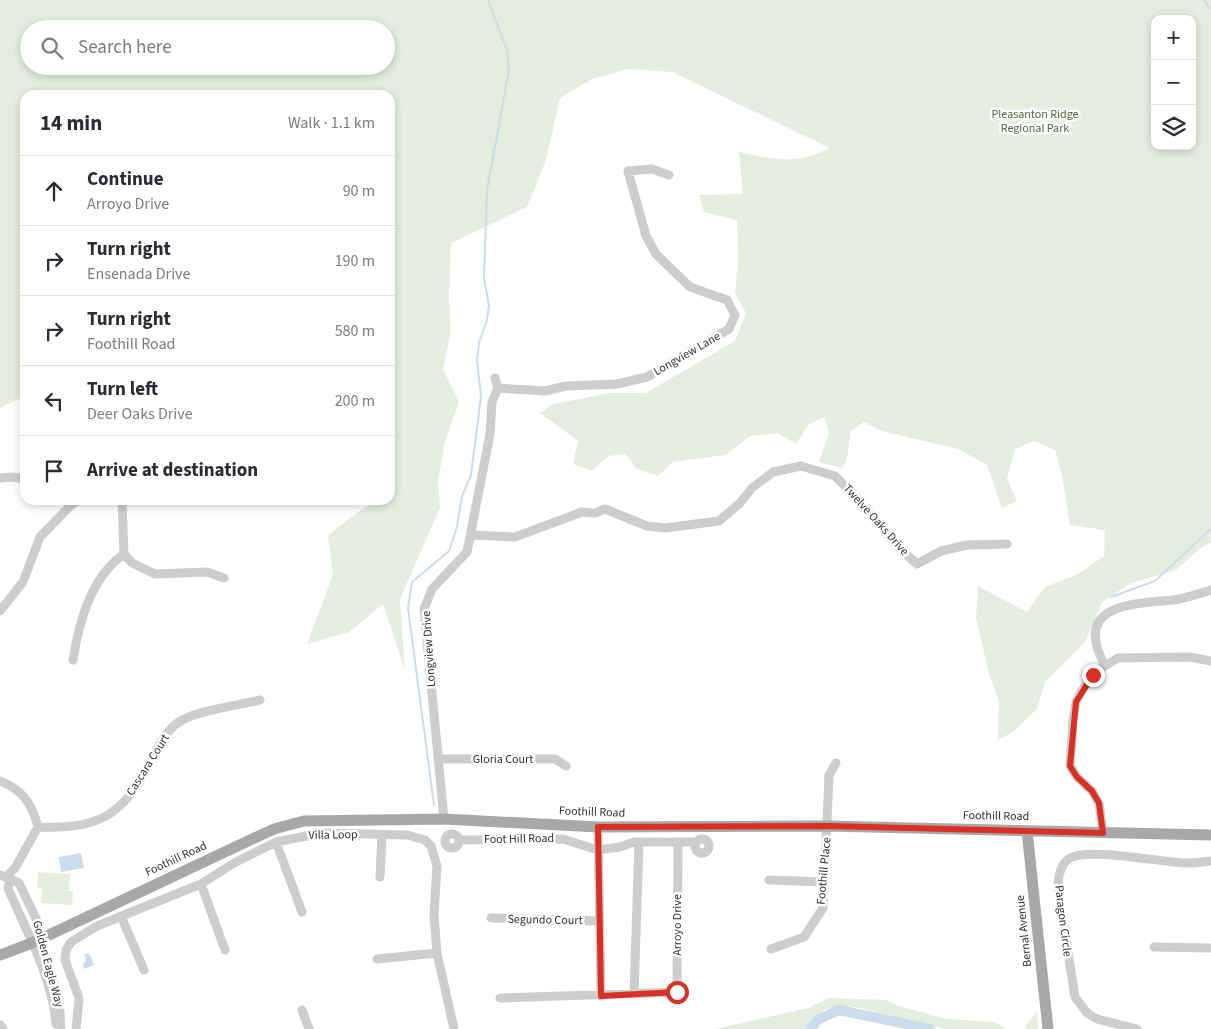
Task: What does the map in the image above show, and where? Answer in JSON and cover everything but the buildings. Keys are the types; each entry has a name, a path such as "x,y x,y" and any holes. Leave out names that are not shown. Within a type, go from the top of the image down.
{"main road":[{"name":"Foothill Road","path":"0,955 36,941 274,829 304,821 444,819 598,827 828,826 1211,835"},
{"name":"Bernal Avenue","path":"1027,831 1048,1029"}],"street":[{"name":"Longview Lane","path":"498,388 545,391 566,386 618,384 647,377 729,329 735,315 727,300 690,287 656,254 646,236 628,171 652,170 669,175"},
{"path":"495,378 498,388"},
{"name":"Longview Drive","path":"444,819 424,609 432,589 467,552 490,434 492,402 498,388"},
{"name":"Twelve Oaks Drive","path":"471,535 515,537 582,512 595,513 604,509 647,526 665,528 719,521 740,503 752,488 773,472 801,466 835,476 855,496 901,550 917,564 941,550 967,544 1007,544"},
{"path":"0,478 12,477 20,479"},
{"path":"0,611 23,582 40,537 68,505"},
{"path":"122,505 124,554 132,562 155,574 207,572 224,578"},
{"path":"74,660 77,639 88,602 106,569 124,554"},
{"path":"1104,664 1095,641 1098,626 1109,611 1146,601 1190,597 1211,590"},
{"path":"1103,833 1099,803 1092,791 1077,777 1070,766 1076,702 1093,675 1104,664 1118,658 1190,657 1211,661"},
{"name":"Cascara Court","path":"38,827 62,828 84,826 112,813 134,792 166,733 179,721 193,715 260,700"},
{"name":"Gloria Court","path":"438,759 555,759 566,766"},
{"name":"Foothill Place","path":"771,949 804,937 823,908 829,775 836,763"},
{"path":"0,780 17,789 26,797 33,809 38,827 15,868 6,878"},
{"path":"598,827 601,996"},
{"name":"Villa Loop","path":"76,1029 79,1020 78,998 65,960 66,950 71,942 97,926 201,884 234,863 276,842 322,833 419,838 431,846 437,866 434,914 437,953 454,1029"},
{"path":"380,877 382,835"},
{"name":"Foot Hill Road","path":"459,840 563,839 598,850 639,842 696,842"},
{"path":"276,842 302,912"},
{"path":"634,994 639,842"},
{"name":"Arroyo Drive","path":"500,998 677,992 678,842"},
{"name":"Paragon Circle","path":"1137,1029 1097,1020 1087,1013 1075,997 1058,888 1058,878 1062,867 1070,858 1087,854 1188,863 1211,861"},
{"name":"Golden Eagle Way","path":"6,878 19,883 24,906"},
{"name":"Golden Eagle Way","path":"6,878 8,888 39,925 36,941"},
{"name":"Golden Eagle Way","path":"6,878 19,893 24,906 56,999 61,1029"},
{"path":"769,880 825,882"},
{"path":"201,884 225,950"},
{"path":"121,916 144,970"},
{"name":"Segundo Court","path":"491,918 600,921"},
{"path":"1154,947 1211,948"},
{"path":"377,959 437,953"},
{"path":"56,999 78,998"},
{"name":"Golden Eagle Way","path":"56,999 56,1029"},
{"path":"302,1010 308,1029"},
{"path":"0,1024 3,1029"}],"green space":[{"name":"Pleasanton Ridge Regional Park","path":"0,0 1211,0 1211,543 1202,547 1176,570 1131,583 1102,602 1085,642 1045,682 1037,709 1013,732 998,740 999,701 989,674 976,617 978,586 1027,612 1045,587 1078,574 1104,556 1105,530 1070,525 1062,475 1055,450 1034,441 1015,449 1007,479 1017,501 1002,508 987,465 958,449 882,431 864,422 851,431 847,459 842,468 819,462 829,434 825,417 809,424 796,444 778,433 750,436 725,455 673,462 658,476 636,468 626,454 608,456 592,471 573,464 578,441 540,413 553,404 610,393 646,393 735,341 746,313 735,293 738,262 737,220 704,212 699,195 743,194 739,152 775,159 796,159 830,148 672,72 628,69 592,79 560,98 546,160 527,207 451,243 449,297 451,331 443,369 459,402 445,441 438,481 440,508 400,599 405,670 383,604 349,632 307,644 333,575 328,536 349,518 371,505 395,505 395,90 20,90 20,398 0,408"},
{"path":"38,872 70,874 69,890 62,890 73,891 72,905 41,903 42,888 37,888"},
{"path":"829,998 886,1000 898,1006 947,1019 995,1022 1006,1029 945,1029 855,1007 825,1009 803,1029 715,1029 808,1008"},
{"path":"1037,1011 1038,1029 1024,1029"}],"water":[{"path":"81,853 84,868 61,872 59,857"},
{"path":"89,953 94,965 84,969 83,965 86,960 84,955"}],"waterway":[{"path":"434,805 408,608 412,582 449,551 457,527 462,496 471,475 481,396 477,361 479,343 487,320 489,306 484,278 487,190 509,70 507,50 488,0"},
{"path":"1204,0 1211,9"},
{"path":"1111,597 1155,581 1211,529"},
{"path":"810,1029 819,1019 839,1010 930,1029"}],"route":[{"path":"677,992 601,996 598,827 828,826 1103,833 1099,803 1092,791 1077,777 1070,766 1076,702 1093,675"}]}
